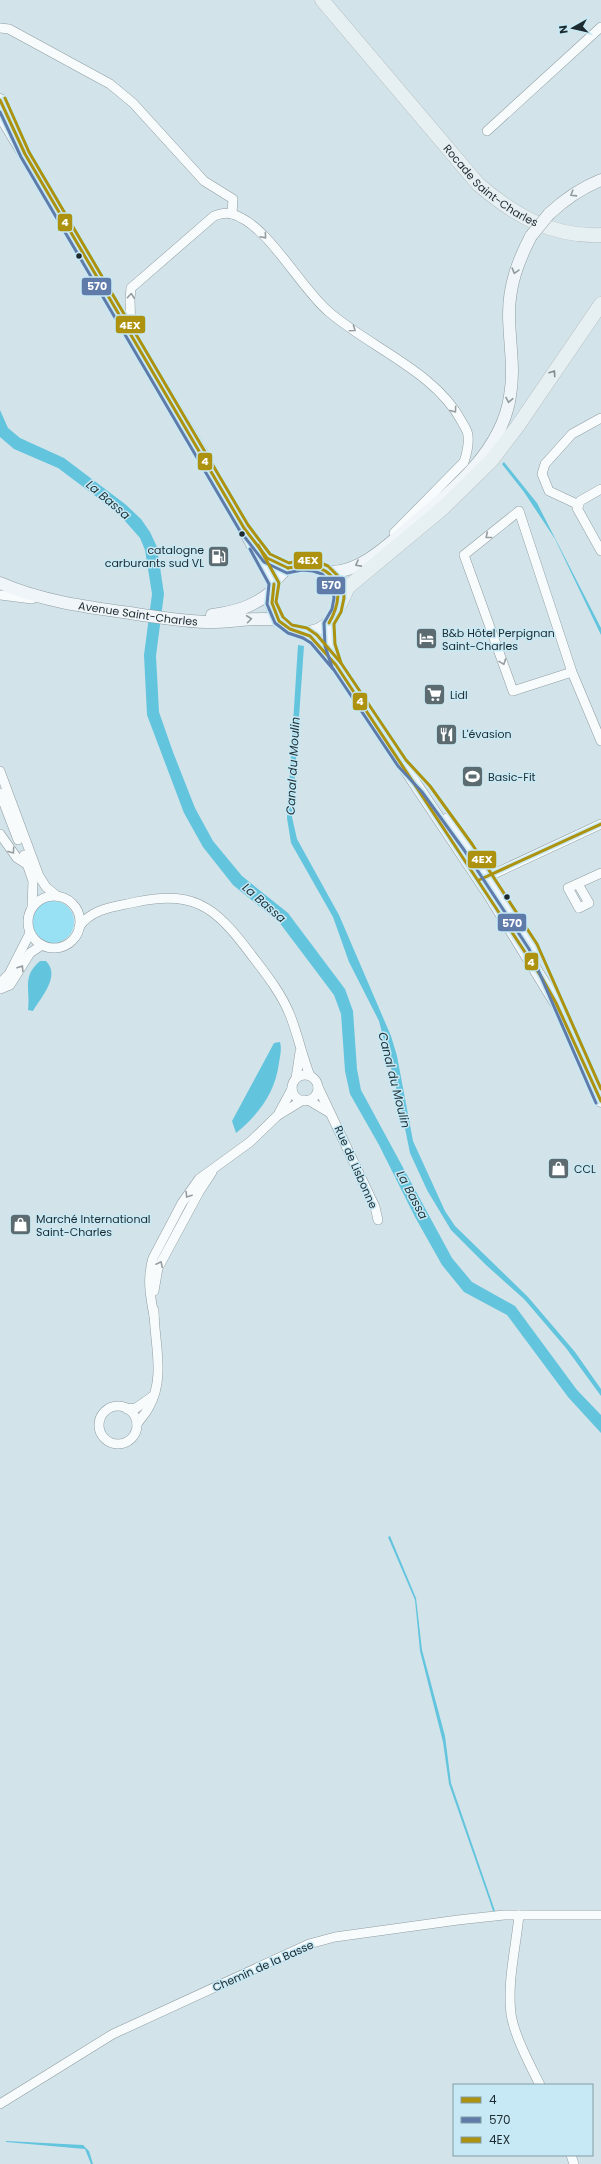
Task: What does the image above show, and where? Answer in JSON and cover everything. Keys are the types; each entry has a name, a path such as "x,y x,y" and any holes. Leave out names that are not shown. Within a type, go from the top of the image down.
{"main road":[{"name":"Rocade Saint-Charles","path":"322,0 478,184 500,203 527,220 548,229 571,234 601,235"},
{"name":"Rocade Saint-Charles","path":"404,95 496,191 509,202 536,217 552,223 574,228 601,229"},
{"path":"0,100 25,154"},
{"path":"0,114 132,335 244,528 272,588 272,607 278,620 290,629 305,633 317,642 336,665 402,763 484,879 556,1003 601,1100"},
{"path":"329,572 341,573 376,553 436,504 462,480 496,437 507,410 511,388 509,313 511,286 519,260 531,236 549,214 566,198 587,185 601,180"},
{"path":"305,633 318,630 329,623 335,615 348,587 443,508 491,461 517,427 601,304"},
{"path":"244,528 267,558 288,568"},
{"path":"272,588 280,575 288,568 298,564 309,563 320,566 329,572 338,588 339,606"},
{"name":"Avenue Saint-Charles","path":"0,575 23,586 51,594 144,612 214,622 262,617 278,620"},
{"name":"Avenue Saint-Charles","path":"0,583 18,591 62,603 144,612"},
{"name":"Avenue Saint-Charles","path":"169,616 205,616 231,612 259,602 272,588"},
{"path":"329,623 330,645 336,665"}],"street":[{"path":"487,131 601,27"},
{"path":"0,28 9,30 88,72 116,89 133,103 204,181 233,199 232,214"},
{"path":"132,335 130,299 131,288 214,216 223,213 232,214 258,229 329,312 444,395 458,415 468,434 468,450 464,462 376,553"},
{"path":"579,505 549,491 542,474 545,464 572,434 601,418"},
{"path":"601,489 580,500 577,508 601,551"},
{"path":"572,672 513,691 464,555 518,511 572,672 601,741"},
{"path":"0,595 62,603"},
{"path":"0,771 39,876 46,887 57,896 84,910 97,911 163,897 189,901 212,912 224,920 281,995 293,1022 300,1052 310,1076 315,1080 318,1087 315,1096 305,1100 278,1116 250,1142 199,1179 192,1188 153,1258 149,1279 159,1374 154,1395 149,1407 137,1424 136,1430 131,1439 121,1444 108,1442 101,1434 99,1423 106,1410 117,1406 127,1409 132,1413 137,1424"},
{"path":"0,793 28,864 32,881 32,907 27,920 30,933 42,945 52,948 64,946 74,938 84,920 97,911"},
{"path":"484,879 601,824"},
{"path":"0,834 17,858 28,864"},
{"path":"578,884 601,873"},
{"path":"32,907 42,898 57,896"},
{"path":"74,905 78,912 79,927"},
{"path":"0,982 9,974 30,933"},
{"path":"0,989 10,985 30,953 42,945"},
{"path":"278,1116 296,1078 300,1052"},
{"path":"296,1078 303,1075 310,1076"},
{"name":"Rue de Lisbonne","path":"318,1087 375,1207 378,1220"},
{"path":"292,1089 296,1096 324,1108 332,1115"},
{"path":"127,1409 136,1408 154,1395"},
{"path":"519,1915 511,1987 511,2014 525,2054 540,2084"},
{"name":"Chemin de la Basse","path":"0,2104 113,2034 310,1944 335,1937 380,1932 458,1920 519,1915 601,1915"}],"shaded area":[{"path":"49,901 57,901 65,904 71,910 74,922 71,934 65,940 57,943 49,943 41,940 35,934 32,926 32,918 35,910 41,904"}],"water":[{"name":"La Bassa","path":"0,410 8,428 20,438 64,458 125,504 141,519 150,532 157,547 164,594 156,656 159,712 195,808 213,841 242,876 288,913 345,989 353,1011 357,1069 361,1090 452,1258 472,1282 515,1306 577,1390 601,1415 601,1433 568,1397 507,1315 464,1292 442,1265 415,1217 379,1145 350,1094 345,1071 341,1014 334,995 279,922 233,885 203,847 184,813 147,715 144,655 152,594 145,550 140,538 118,513 58,468 14,449 0,437"},
{"path":"504,462 537,503 601,628 601,635 555,539 524,492 502,464"},
{"name":"Canal du Moulin","path":"298,645 304,646 292,817 297,839 339,915 391,1036 397,1056 413,1141 445,1211 455,1226 528,1297 575,1352 601,1389 601,1396 566,1348 524,1299 486,1265 451,1230 427,1190 410,1153 399,1099 379,1021 349,962 333,917 291,843 287,818"},
{"path":"40,961 46,961 50,967 51,980 45,993 33,1011 28,1010 28,984 34,967"},
{"path":"280,1042 281,1052 277,1074 270,1093 259,1110 236,1133 232,1121 274,1043"},
{"path":"390,1536 416,1598 422,1650 445,1736 451,1783 495,1911 493,1911 449,1784 443,1742 420,1651 415,1600 388,1537"},
{"path":"6,2141 83,2145 89,2151 93,2164 91,2164 85,2149"}],"transit line":[{"name":"4EX","path":"5,98 29,152 248,525 270,554 289,563 302,560 316,561 328,566 337,575 343,586 344,598 341,612 334,624 335,644 341,663 406,760 430,786 472,844 537,944 601,1089"},
{"name":"4","path":"0,100 25,154 244,528 267,558 288,568"},
{"name":"570","path":"0,112 21,157 240,531 264,562 287,573 302,570 313,571 322,574 329,581 333,589 334,598 332,609 324,623 325,646 332,667 398,766 422,792 464,850 529,949 596,1103"},
{"name":"4EX","path":"258,545 279,583 276,602 283,617 292,625 307,628 317,635 341,663"},
{"name":"570","path":"250,549 269,584 267,604 275,623 288,633 303,638 311,643 333,669"},
{"name":"4","path":"288,568 303,566 315,567 325,571 332,578 337,586 338,597 329,623"},
{"name":"4","path":"274,584 272,603 279,621 290,629 310,636 336,665 542,978 556,1003 601,1101"},
{"name":"4","path":"479,880 601,824"}],"place":[{"name":"catalogne carburants sud VL","path":"219,556"},
{"name":"B&b Hôtel Perpignan Saint-Charles","path":"427,639"},
{"name":"Lidl","path":"434,695"},
{"name":"L'évasion","path":"447,734"},
{"name":"Basic-Fit","path":"473,777"},
{"name":"CCL","path":"558,1169"},
{"name":"Marché International Saint-Charles","path":"21,1225"}]}
